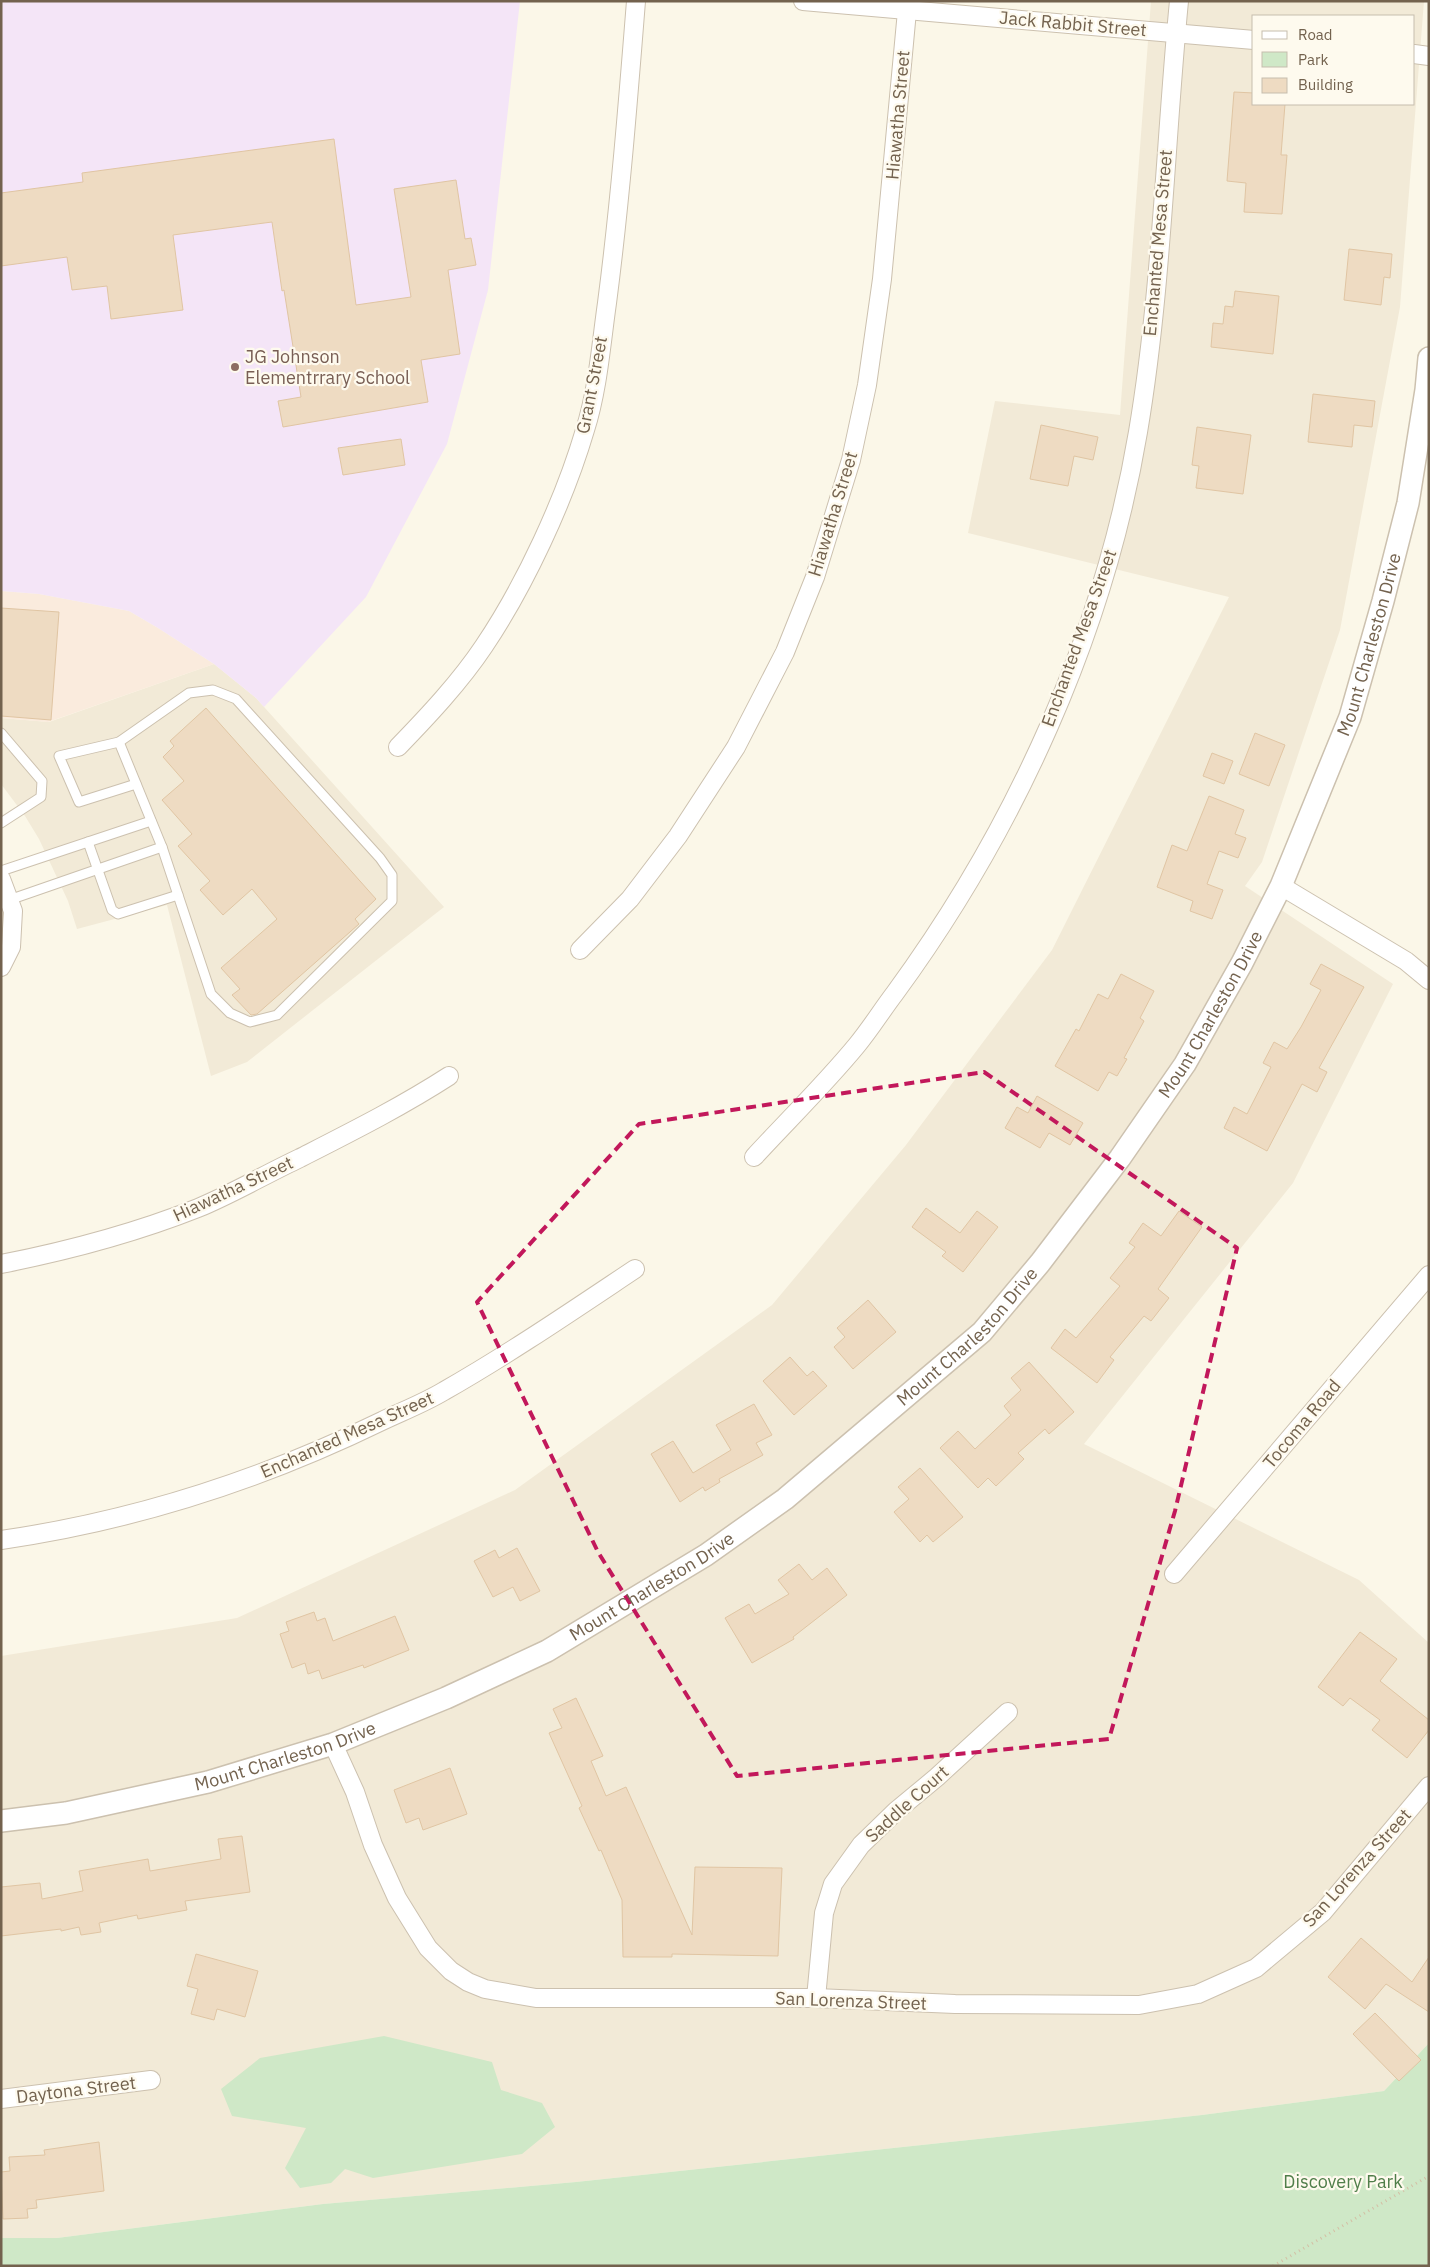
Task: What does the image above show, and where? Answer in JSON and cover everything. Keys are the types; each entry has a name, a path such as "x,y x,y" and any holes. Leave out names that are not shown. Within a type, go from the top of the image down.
{"street":[{"name":"Grant Street","path":"398,748 426,719 484,647 516,592 547,528 585,430 594,395 617,228 636,1"},
{"name":"Jack Rabbit Street","path":"803,1 1252,40"},
{"name":"Enchanted Mesa Street","path":"754,1157 857,1045 936,937 1006,815 1037,752 1082,639 1114,542 1138,433 1154,306 1178,1"},
{"name":"Hiawatha Street","path":"580,950 636,891 678,836 730,755 785,652 815,577 851,460 867,385 882,279 907,11"},
{"path":"1415,54 1429,56"},
{"name":"Mount Charleston Drive","path":"1,1821 66,1813 208,1782 333,1744 446,1698 548,1651 706,1556 785,1499 982,1332 1115,1166 1185,1064 1242,963 1281,886 1350,717 1383,601 1408,504 1426,390 1429,358"},
{"path":"1,879 13,912 11,947 1,968"},
{"path":"1281,886 1406,961 1429,980"},
{"name":"Hiawatha Street","path":"1,1264 32,1258 148,1226 199,1207 355,1130 415,1098 449,1076"},
{"name":"Enchanted Mesa Street","path":"1,1540 48,1533 149,1509 248,1478 340,1442 443,1392 635,1269"},
{"name":"Tocoma Road","path":"1174,1574 1429,1275"},
{"name":"Saddle Court","path":"816,1998 824,1913 833,1884 861,1845 896,1811 937,1777 1008,1712"},
{"name":"San Lorenza Street","path":"333,1744 355,1792 373,1845 396,1898 428,1948 451,1971 468,1982 485,1989 536,1998 816,1998 955,2004 1140,2005 1198,1994 1256,1968 1323,1912 1429,1786"},
{"name":"Daytona Street","path":"1,2099 151,2080"}],"lane":[{"path":"119,742 162,847 211,994 230,1013 250,1022 277,1015 392,901 392,876 380,858 236,699 213,690 189,693 119,742 59,756 79,802 136,784"},
{"path":"1,733 42,781 41,797 1,823"},
{"path":"1,870 151,821"},
{"path":"88,842 112,910 118,914 178,894"},
{"path":"9,900 162,847"}],"path":[{"path":"1273,2266 1429,2176"}],"highlighted area":[{"path":"984,1072 1237,1248 1175,1511 1109,1739 737,1776 598,1552 477,1302 639,1124"}],"shaded area":[{"name":"JG Johnson Elementrrary School","path":"1,1 520,1 488,290 447,444 366,597 264,707 256,698 214,664 129,611 39,594 1,591"},
{"path":"1151,1 1424,1 1400,307 1340,630 1262,862 1245,886 1393,984 1293,1183 1084,1444 1359,1580 1429,1643 1429,2043 1384,2091 1202,2115 576,2182 323,2204 57,2238 1,2238 1,1656 237,1618 515,1490 772,1305 906,1145 1052,950 1229,597 968,533 995,401 1120,415"},
{"path":"1,591 39,594 129,611 214,664 48,722 1,718"},
{"path":"214,664 256,698 444,907 247,1062 211,1076 167,905 77,929 68,901 39,839 25,816 1,784 1,718 49,722"}],"green space":[{"path":"384,2036 492,2062 501,2090 542,2103 555,2127 522,2154 373,2178 345,2169 331,2183 300,2188 285,2168 306,2128 232,2116 221,2089 260,2058"},
{"name":"Discovery Park","path":"1429,2043 1429,2266 1,2266 1,2238 57,2238 323,2204 576,2182 1202,2115 1384,2091"}],"building":[{"path":"1234,92 1252,93 1252,105 1285,105 1281,155 1287,155 1282,214 1244,212 1246,183 1227,181"},
{"path":"334,139 356,305 411,297 394,189 456,180 465,239 471,238 476,265 448,270 460,354 421,360 428,402 283,427 278,401 301,397 272,222 173,235 183,310 111,319 107,286 72,290 67,257 1,266 1,193 83,182 82,173"},
{"path":"1349,249 1392,254 1390,278 1384,277 1381,305 1344,300"},
{"path":"1235,291 1279,296 1273,354 1211,347 1213,323 1223,324 1225,306 1233,307"},
{"path":"1313,394 1375,401 1372,427 1354,425 1352,447 1308,442"},
{"path":"1041,425 1098,437 1093,460 1074,456 1068,486 1030,479"},
{"path":"1197,427 1251,435 1243,494 1196,488 1199,466 1192,465"},
{"path":"401,439 405,465 343,475 338,448"},
{"path":"1,608 59,612 51,720 1,716"},
{"path":"206,708 376,899 355,919 359,924 257,1014 251,1015 232,995 240,989 221,968 277,919 252,889 223,915 200,890 210,881 178,846 192,834 162,800 184,781 163,757 174,746 170,741"},
{"path":"1255,733 1285,745 1269,786 1239,774"},
{"path":"1212,753 1233,761 1224,784 1203,776"},
{"path":"1209,796 1244,810 1235,834 1246,838 1238,858 1219,851 1207,884 1223,890 1212,919 1190,911 1193,901 1157,887 1172,845 1187,851"},
{"path":"1321,964 1364,987 1319,1068 1327,1072 1317,1092 1302,1084 1267,1151 1224,1128 1234,1107 1247,1114 1271,1067 1263,1063 1274,1042 1287,1049 1301,1027 1321,990 1310,984"},
{"path":"1121,974 1154,991 1140,1018 1144,1021 1124,1058 1127,1059 1117,1076 1109,1072 1098,1091 1055,1066 1076,1029 1079,1031 1098,994 1108,999"},
{"path":"1037,1096 1083,1123 1070,1145 1049,1133 1040,1148 1005,1128 1017,1107 1028,1113"},
{"path":"926,1208 960,1233 977,1211 998,1227 963,1272 942,1256 946,1252 912,1227"},
{"path":"1179,1211 1202,1227 1158,1289 1169,1298 1151,1321 1144,1316 1110,1357 1114,1360 1097,1383 1051,1348 1065,1329 1076,1338 1120,1286 1110,1278 1135,1247 1129,1243 1143,1223 1161,1236"},
{"path":"868,1300 896,1332 853,1369 834,1347 845,1337 837,1328"},
{"path":"790,1357 807,1376 813,1371 827,1386 794,1415 763,1381"},
{"path":"1029,1362 1074,1412 1049,1434 1045,1429 1018,1453 1024,1459 996,1486 988,1478 978,1488 940,1448 958,1431 975,1449 1011,1415 1004,1406 1021,1390 1011,1378"},
{"path":"754,1404 772,1435 756,1443 763,1455 719,1479 720,1482 705,1491 703,1487 680,1502 651,1454 673,1441 693,1473 731,1450 716,1425"},
{"path":"920,1468 963,1517 933,1542 927,1535 920,1542 894,1512 909,1499 898,1487"},
{"path":"517,1548 540,1591 520,1601 513,1587 493,1597 474,1561 495,1550 499,1558"},
{"path":"799,1564 812,1580 827,1568 847,1595 793,1637 794,1639 752,1663 725,1618 749,1604 755,1614 789,1594 778,1580"},
{"path":"314,1612 317,1621 325,1618 333,1641 395,1616 409,1650 364,1668 363,1665 322,1679 319,1670 308,1674 305,1663 292,1668 280,1634 289,1631 286,1622"},
{"path":"1360,1632 1397,1659 1380,1681 1429,1720 1429,1730 1407,1758 1372,1730 1380,1720 1350,1698 1343,1706 1318,1687"},
{"path":"576,1698 603,1756 591,1761 606,1796 626,1787 692,1935 695,1867 782,1868 778,1956 672,1954 672,1957 623,1957 622,1900 601,1850 599,1851 579,1808 582,1806 549,1733 562,1728 553,1709"},
{"path":"450,1768 467,1814 423,1830 419,1818 406,1823 394,1790"},
{"path":"242,1836 250,1892 185,1901 187,1910 138,1919 137,1915 99,1923 101,1932 81,1935 79,1927 61,1931 61,1929 1,1936 1,1887 40,1883 42,1899 83,1891 79,1871 148,1859 150,1871 221,1859 218,1839"},
{"path":"1361,1938 1412,1982 1429,1957 1429,2012 1386,1984 1365,2009 1328,1977"},
{"path":"196,1954 258,1971 245,2017 217,2009 214,2020 191,2014 198,1989 187,1986"},
{"path":"1375,2013 1421,2060 1399,2081 1353,2034"},
{"path":"99,2142 104,2191 36,2200 37,2208 27,2209 28,2218 3,2219 1,2172 10,2171 9,2157 45,2155 44,2150"}],"place":[{"name":"JG Johnson Elementrrary School","path":"235,367"}]}
